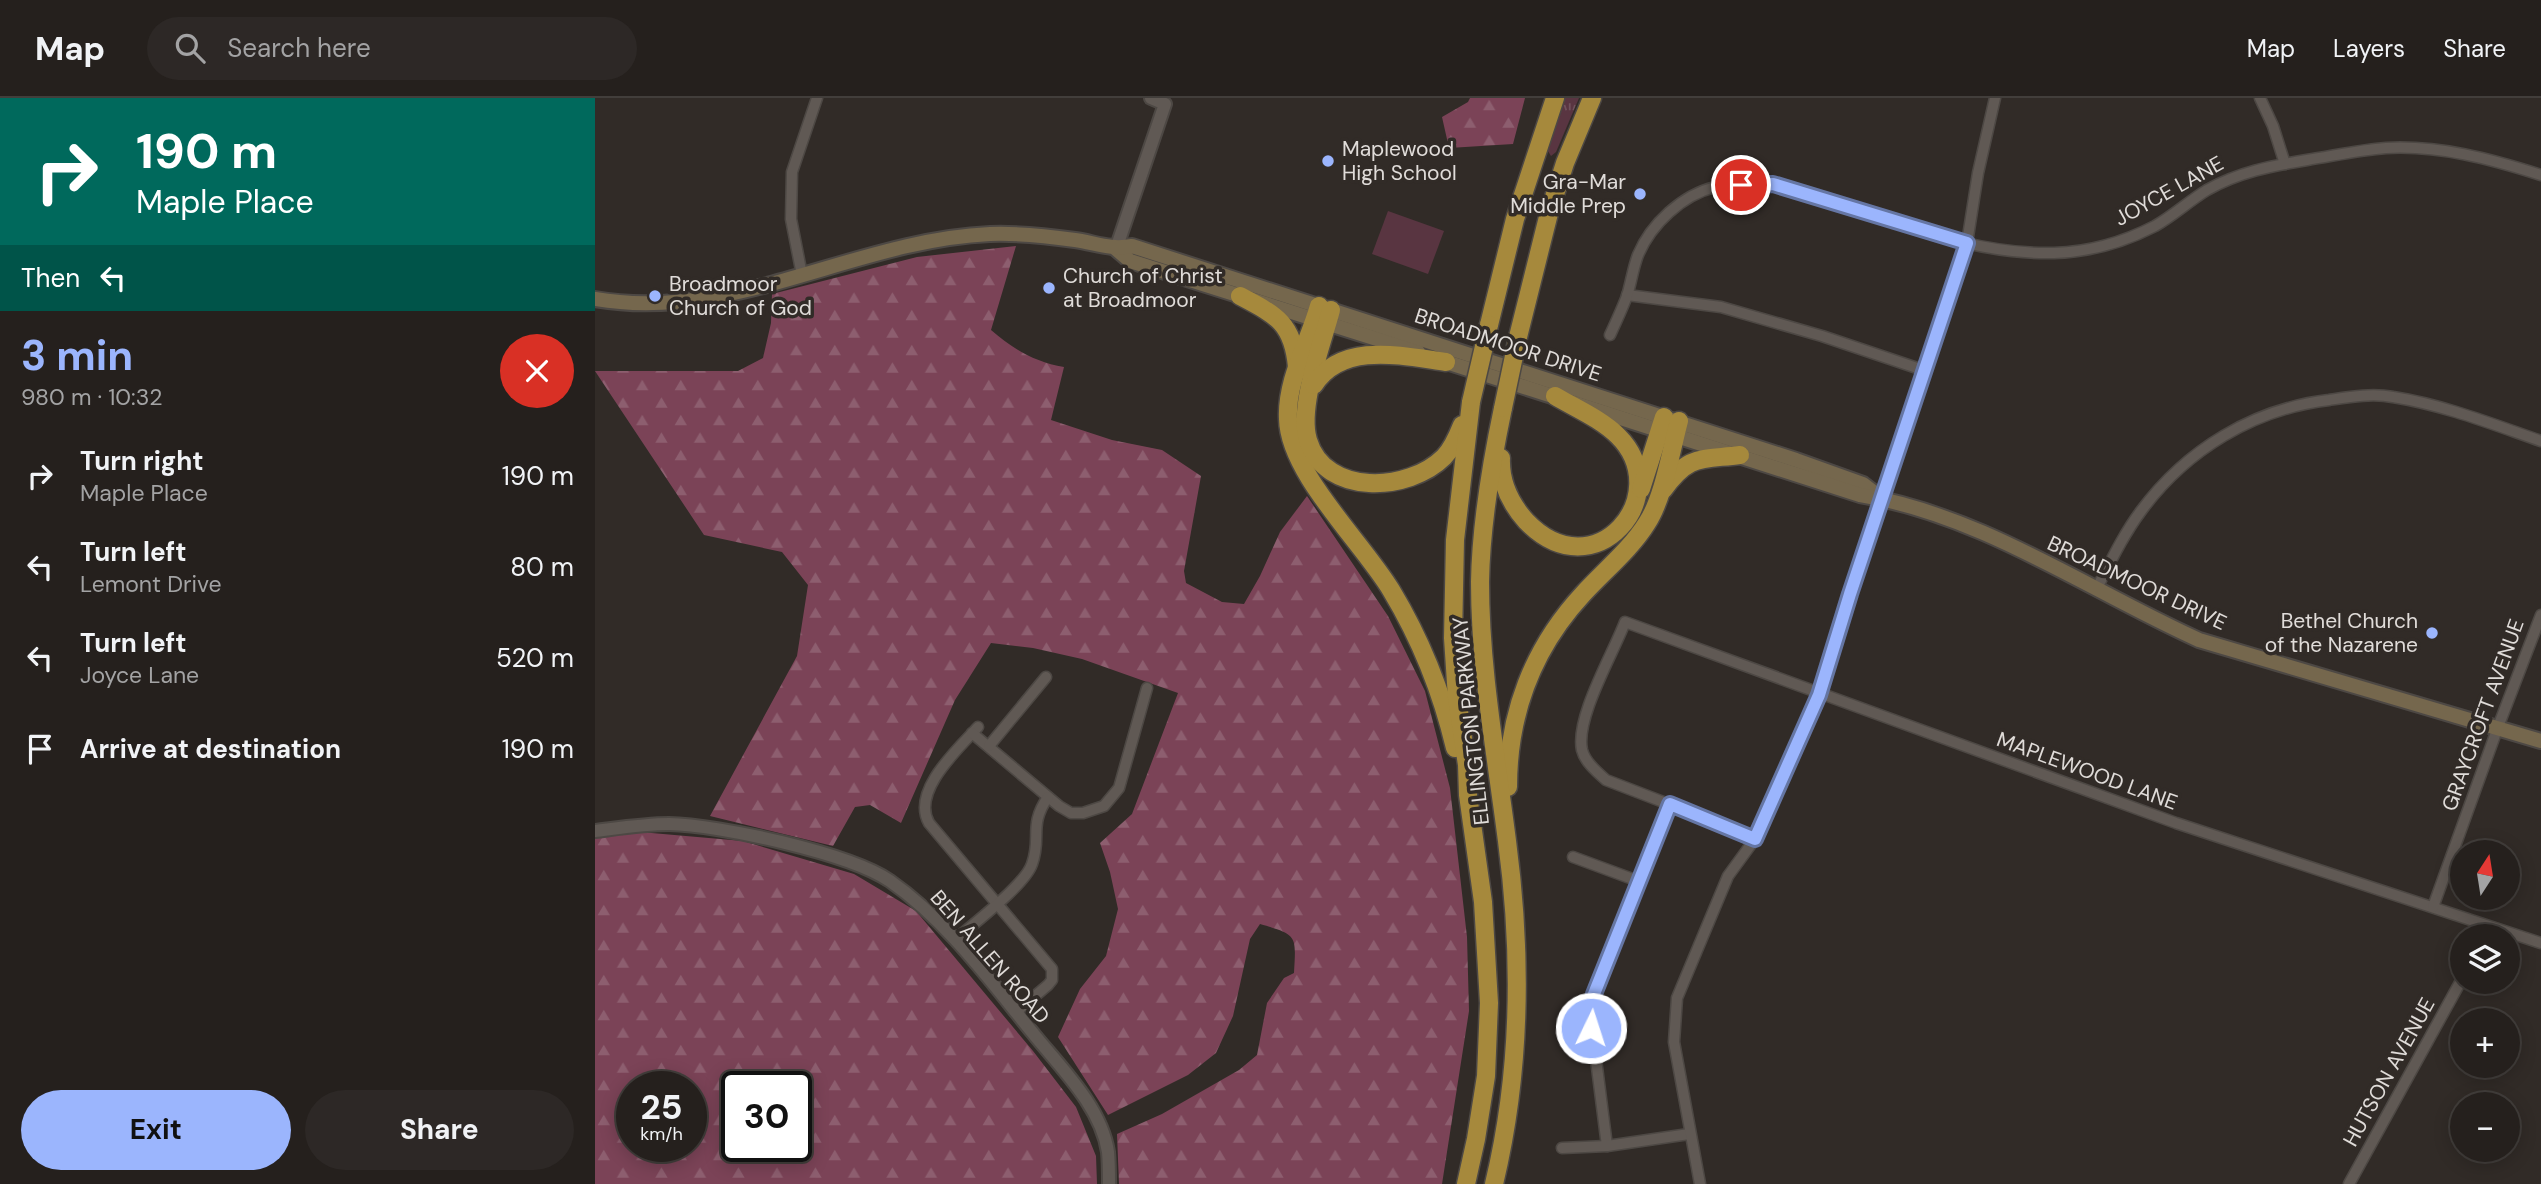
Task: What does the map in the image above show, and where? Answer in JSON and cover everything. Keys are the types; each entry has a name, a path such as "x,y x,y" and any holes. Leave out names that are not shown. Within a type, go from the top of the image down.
{"highway":[{"name":"ELLINGTON PARKWAY","path":"1466,1184 1486,1076 1489,1003 1483,902 1457,688 1452,587 1457,512 1471,402 1515,219 1555,98"},
{"name":"ELLINGTON PARKWAY","path":"1494,1184 1505,1139 1514,1063 1515,934 1508,844 1488,708 1480,584 1485,512 1518,337 1549,214 1565,163 1592,98"},
{"path":"1240,296 1274,314 1281,321 1293,340 1297,370"},
{"path":"1323,315 1297,370 1290,395 1287,418 1295,453 1307,475 1386,582 1415,636 1442,702 1468,795"},
{"path":"1323,315 1305,422 1308,442 1313,452 1345,479 1386,484 1424,471 1445,456 1459,433 1471,402"},
{"path":"1310,391 1315,382 1335,365 1357,356 1388,355 1446,362"},
{"path":"1555,396 1610,429 1625,444 1636,466 1638,485 1634,505"},
{"path":"1503,408 1501,465 1503,479 1514,505 1537,530 1566,546 1591,545 1613,534 1629,516 1670,426"},
{"path":"1659,496 1670,426"},
{"path":"1508,844 1508,770 1511,740 1528,675 1560,621 1647,525 1659,496 1677,471 1707,457 1741,455"}],"main road":[{"name":"BROADMOOR DRIVE","path":"595,299 645,305 694,301 802,275 916,243 955,237 992,234 1050,236 1116,249 1132,246 1446,362 1555,396 1670,426 1741,455 1860,495 1882,498 1930,513 1985,534 2199,640 2541,741"},
{"name":"BROADMOOR DRIVE","path":"1116,249 1130,261 1240,296 1323,315 1670,426 1863,484 1882,498"}],"street":[{"path":"802,275 791,219 792,172 817,98"},
{"path":"1116,249 1166,101 1151,98"},
{"path":"1700,1184 1674,1042 1677,998 1728,876 1755,839 1819,695 1923,370 1967,243 1980,164 1995,98"},
{"path":"2260,98 2273,126 2285,164"},
{"name":"JOYCE LANE","path":"1610,335 1627,295 1637,256 1649,235 1665,215 1686,200 1714,187 1773,184 1967,243 2023,252 2053,253 2083,251 2120,241 2156,225 2206,191 2242,173 2285,164 2387,148 2473,155 2541,175"},
{"path":"1627,295 1732,310 1822,336 1923,370"},
{"path":"2096,590 2140,512 2159,489 2221,435 2263,415 2312,402 2390,396 2468,415 2541,441"},
{"name":"GRAYCROFT AVENUE","path":"2433,907 2541,615"},
{"name":"MAPLEWOOD LANE","path":"1670,804 1606,780 1594,770 1583,752 1581,731 1625,622 2176,823 2433,907 2470,924"},
{"path":"989,747 1046,677"},
{"path":"1016,1012 1048,985 1053,975 1052,970 929,823 924,813 924,802 929,787 975,730 989,747 1071,813 1083,813 1104,806 1119,788 1147,688"},
{"path":"955,940 1023,879 1032,865 1038,810 1048,797"},
{"path":"1607,1146 1591,1028 1591,1004 1670,804 1755,839"},
{"name":"BEN ALLEN ROAD","path":"595,831 660,825 693,826 803,848 879,875 912,897 955,940 1084,1098 1095,1116 1108,1152 1109,1184"},
{"path":"1573,857 1639,881"},
{"name":"MAPLEWOOD LANE","path":"2520,939 2541,943"},
{"name":"HUTSON AVENUE","path":"2349,1184 2454,994"},
{"path":"1562,1148 1607,1146 1689,1134"}],"green space":[{"path":"1470,98 1525,98 1513,144 1449,148 1442,117 1468,102"},
{"path":"1565,98 1579,98 1556,152 1551,156 1548,151 1553,124"},
{"path":"1388,211 1444,231 1428,274 1372,254"},
{"path":"1016,246 991,330 1025,354 1064,367 1051,420 1112,440 1162,450 1201,476 1184,571 1186,583 1222,602 1244,604 1280,532 1307,496 1388,616 1425,691 1450,788 1467,937 1469,1011 1442,1184 1119,1184 1117,1134 1162,1114 1239,1070 1257,1055 1267,1003 1284,978 1294,973 1295,951 1292,938 1282,931 1260,924 1250,939 1233,1016 1216,1053 1188,1075 1108,1115 1058,1037 1080,989 1106,956 1118,909 1100,843 1132,814 1178,693 1082,659 1033,648 991,643 955,700 901,823 870,805 855,807 833,846 710,816 797,656 808,585 782,552 704,535 595,371 738,371 763,358 771,323 772,294 917,257"},
{"path":"640,832 743,841 854,874 916,911 1033,1051 1076,1107 1096,1156 1097,1184 595,1184 595,836"}],"place":[{"name":"Maplewood High School","path":"1328,161"},
{"name":"Gra-Mar Middle Prep","path":"1640,194"},
{"name":"Church of Christ at Broadmoor","path":"1049,288"},
{"name":"Broadmoor Church of God","path":"655,296"},
{"name":"Bethel Church of the Nazarene","path":"2432,633"}],"route":[{"path":"1591,1028 1591,1004 1594,994 1670,804 1755,839 1819,695 1923,370 1967,243 1773,184 1741,185"}]}
